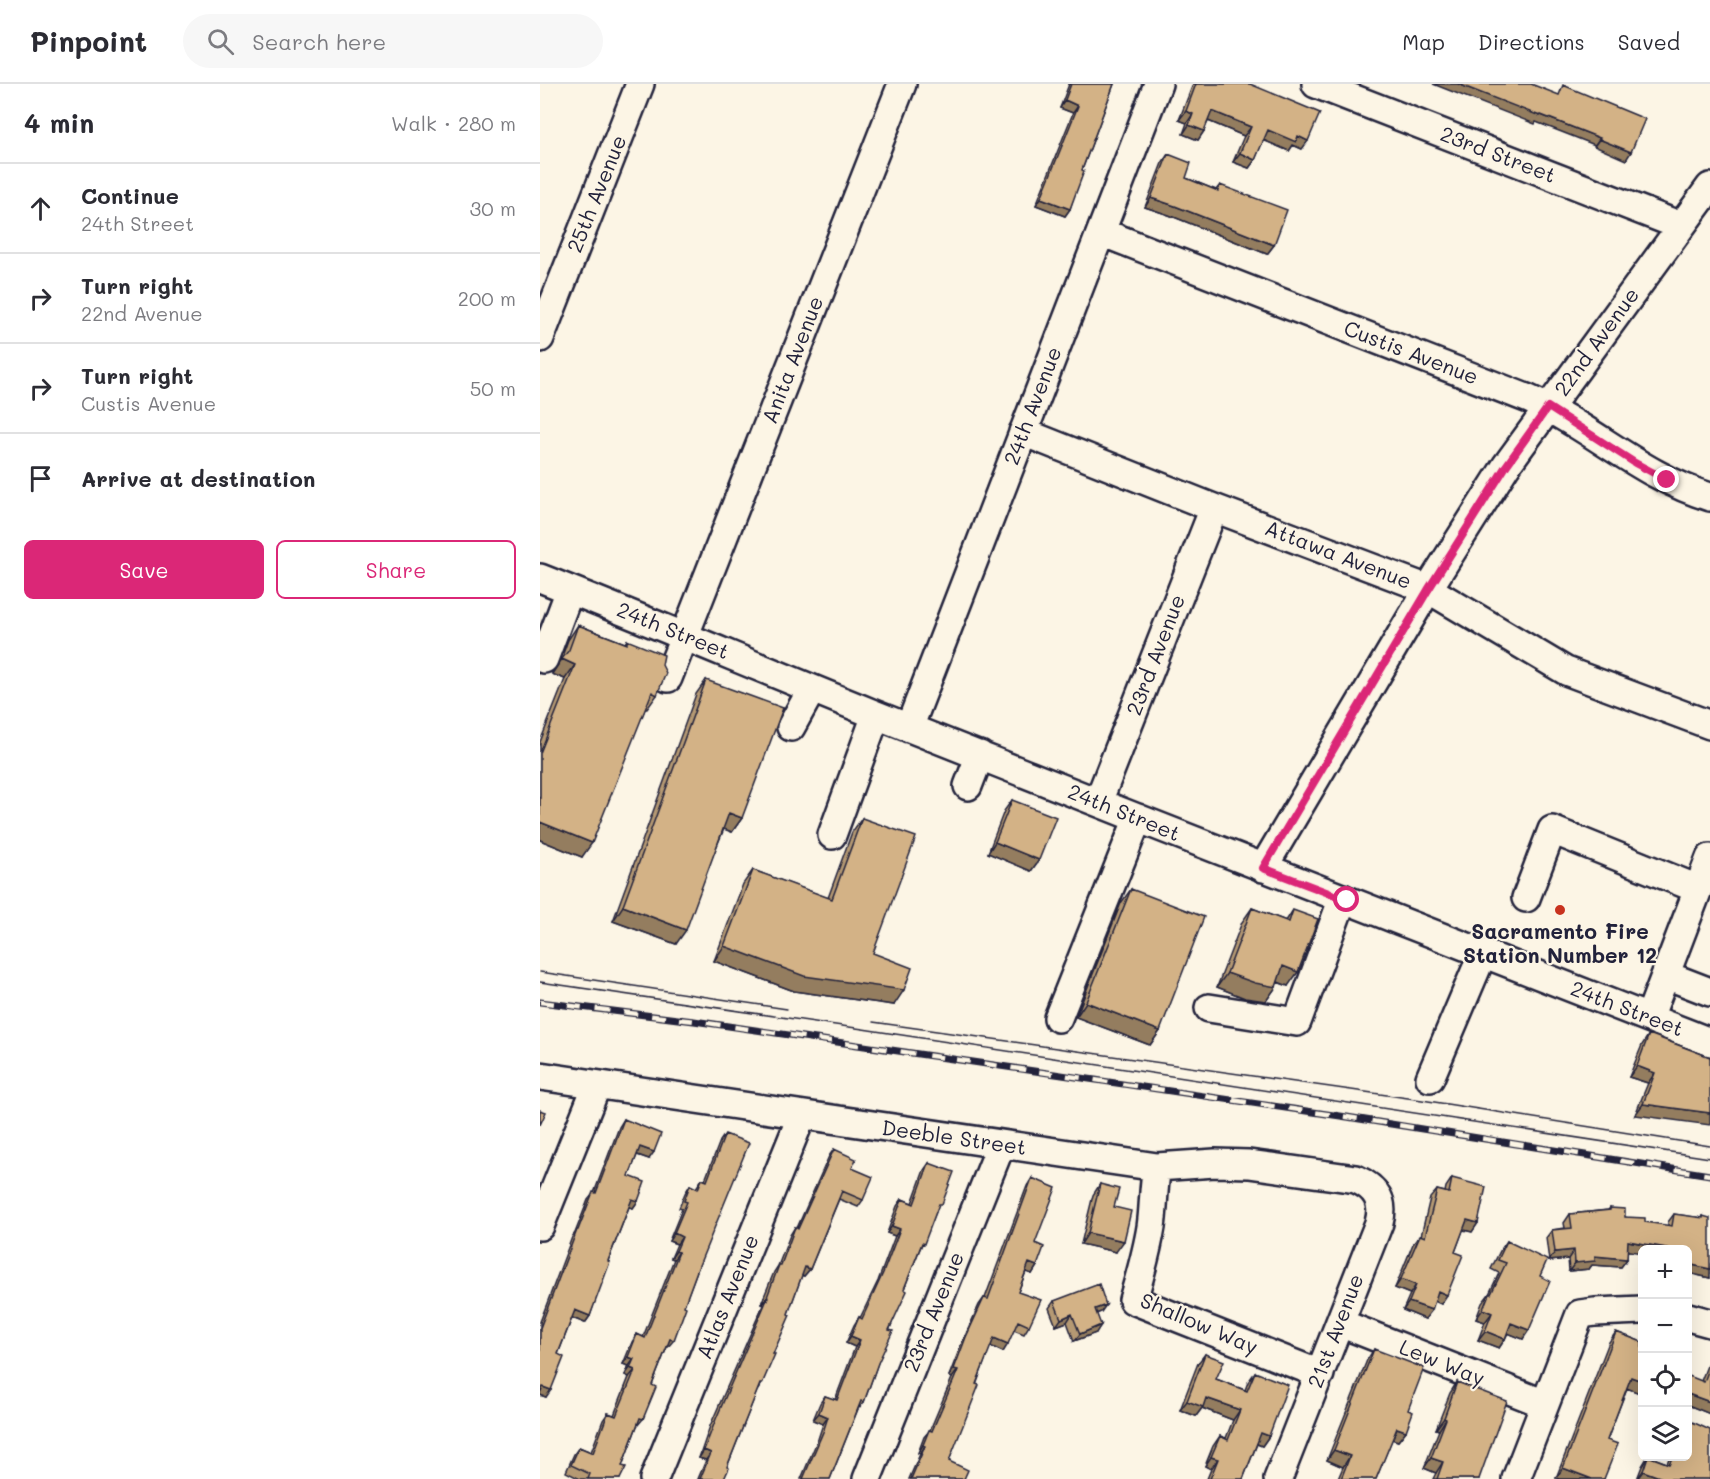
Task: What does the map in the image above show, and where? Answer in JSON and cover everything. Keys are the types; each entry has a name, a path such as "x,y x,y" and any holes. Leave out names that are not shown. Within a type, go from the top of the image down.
{"street":[{"name":"25th Avenue","path":"540,338 640,84"},
{"name":"Anita Avenue","path":"668,678 902,84"},
{"name":"24th Avenue","path":"909,728 1158,84"},
{"name":"23rd Street","path":"1316,84 1681,226"},
{"name":"22nd Avenue","path":"1263,868 1428,590 1506,466 1710,186"},
{"name":"Custis Avenue","path":"1101,232 1548,407 1635,463 1667,480 1710,496"},
{"name":"Attawa Avenue","path":"1023,432 1428,590 1566,671 1710,725"},
{"name":"23rd Avenue","path":"1098,802 1214,508"},
{"name":"24th Street","path":"540,578 876,715 1710,1042"},
{"path":"544,659 570,590"},
{"path":"791,727 812,689"},
{"path":"832,835 876,715"},
{"path":"968,786 980,755"},
{"path":"1058,1018 1138,818"},
{"path":"1526,898 1552,830 1698,889"},
{"path":"1650,1018 1710,858"},
{"path":"1209,1008 1297,1022 1343,898"},
{"path":"1430,1078 1483,952"},
{"path":"1666,975 1710,992"},
{"name":"Deeble Street","path":"540,1076 1157,1167 1215,1163 1249,1164 1356,1179 1368,1185"},
{"path":"540,1226 597,1085"},
{"name":"Atlas Avenue","path":"654,1479 802,1115"},
{"name":"23rd Avenue","path":"867,1479 1001,1145"},
{"name":"Shallow Way","path":"1157,1167 1145,1261 1133,1300 1320,1374"},
{"name":"21st Avenue","path":"1278,1479 1381,1216 1381,1204 1368,1185"},
{"path":"1515,1479 1580,1314 1638,1311"},
{"path":"1692,1318 1710,1323"},
{"name":"Lew Way","path":"1340,1323 1545,1404"}],"building":[{"path":"1071,84 1114,84 1070,209 1041,198 1078,106 1065,100"},
{"path":"1196,84 1250,84 1320,113 1308,141 1298,136 1296,142 1268,130 1255,160 1240,153 1251,127 1212,111 1204,131 1189,125 1193,114 1186,111"},
{"path":"1458,84 1531,84 1559,95 1563,85 1645,119 1631,152"},
{"path":"1168,154 1191,163 1186,178 1218,191 1220,185 1287,210 1274,245 1151,198"},
{"path":"578,625 627,644 627,640 664,655 662,665 666,673 657,695 652,692 592,843 540,822 540,753 575,665 562,659 569,650"},
{"path":"706,680 783,708 742,818 729,813 686,930 623,906"},
{"path":"1012,800 1056,817 1039,860 995,842"},
{"path":"862,818 916,837 873,953 912,968 904,990 804,976 724,946 753,870 832,899"},
{"path":"1131,889 1204,917 1160,1031 1086,1002"},
{"path":"1252,908 1289,922 1293,910 1318,919 1298,972 1283,966 1276,987 1255,983 1227,973"},
{"path":"1649,1034 1710,1057 1710,1113 1643,1104 1655,1073 1637,1066"},
{"path":"540,1110 546,1112 540,1125"},
{"path":"624,1119 661,1134 654,1152 640,1147 629,1176 645,1182 638,1201 632,1199 590,1316 575,1310 558,1354 564,1357 551,1390 543,1387 540,1393 540,1328 577,1230 593,1192 596,1193"},
{"path":"725,1134 749,1143 698,1268 674,1340 670,1339 652,1385 656,1387 643,1419 640,1418 622,1466 626,1467 620,1479 588,1479 590,1474 571,1465 579,1447 593,1453 608,1413 616,1416 635,1370 630,1368 634,1359 628,1357 637,1334 645,1338 679,1252 676,1251 682,1237 674,1233 687,1202 684,1201 690,1185 698,1189 702,1179 707,1181"},
{"path":"834,1149 856,1159 852,1168 873,1177 863,1200 842,1191 810,1269 805,1267 788,1314 790,1315 762,1384 760,1384 724,1479 700,1479 711,1453 704,1450 716,1419 795,1227 798,1229"},
{"path":"929,1163 954,1172 904,1289 907,1291 889,1330 893,1331 864,1402 861,1401 830,1479 803,1479 828,1417 819,1413 825,1396 837,1400 860,1340 851,1336 859,1317 862,1319 900,1229 892,1226 902,1199 914,1204"},
{"path":"1032,1178 1056,1188 1035,1243 1044,1247 1037,1266 1029,1263 1018,1292 1041,1300 1029,1326 1018,1321 1008,1344 994,1338 976,1384 979,1385 949,1461 968,1470 964,1479 911,1479 929,1430 932,1431 958,1370 954,1369 966,1337 984,1298 988,1299"},
{"path":"1452,1178 1486,1187 1478,1223 1467,1220 1455,1252 1463,1255 1447,1295 1438,1291 1432,1310 1409,1302 1416,1285 1401,1279 1420,1235 1425,1237 1437,1190 1449,1193"},
{"path":"1100,1184 1119,1189 1114,1207 1131,1211 1124,1241 1088,1233"},
{"path":"1610,1208 1625,1209 1625,1217 1645,1218 1645,1222 1672,1226 1674,1214 1710,1218 1710,1269 1692,1265 1692,1245 1650,1245 1628,1241 1627,1259 1595,1256 1595,1261 1575,1263 1574,1250 1555,1252 1552,1230 1572,1228 1570,1214 1610,1210"},
{"path":"1507,1241 1547,1260 1540,1276 1550,1281 1529,1330 1511,1323 1505,1339 1485,1331 1492,1313 1483,1309 1506,1263 1498,1260"},
{"path":"1099,1284 1106,1305 1095,1309 1101,1325 1080,1334 1072,1314 1061,1319 1054,1301"},
{"path":"1616,1332 1638,1340 1638,1380 1631,1377 1607,1440 1618,1444 1604,1479 1592,1479 1563,1468"},
{"path":"1374,1349 1424,1368 1408,1410 1413,1412 1406,1431 1397,1428 1376,1479 1341,1479 1350,1456 1334,1450"},
{"path":"1205,1354 1224,1361 1216,1379 1247,1391 1255,1372 1288,1385 1269,1436 1261,1433 1243,1479 1210,1479 1218,1459 1211,1457 1220,1436 1228,1440 1240,1410 1206,1398 1203,1407 1187,1401"},
{"path":"1710,1366 1710,1402 1692,1395 1692,1377 1704,1382"},
{"path":"1457,1382 1507,1401 1479,1479 1437,1479 1443,1462 1431,1458"},
{"path":"1692,1422 1710,1430 1710,1479 1665,1479 1643,1471 1646,1461 1661,1461 1669,1464 1670,1461 1692,1461"}],"tram line":[{"path":"540,972 787,1009"},
{"path":"540,982 1710,1158"},
{"path":"873,1022 1422,1100 1710,1146"}],"railway":[{"path":"540,1002 694,1021 1347,1117 1710,1175"}],"place":[{"name":"Sacramento Fire Station Number 12","path":"1560,910"}],"route":[{"path":"1347,900 1263,868 1428,590 1506,466 1548,407 1635,463 1667,480"}]}
